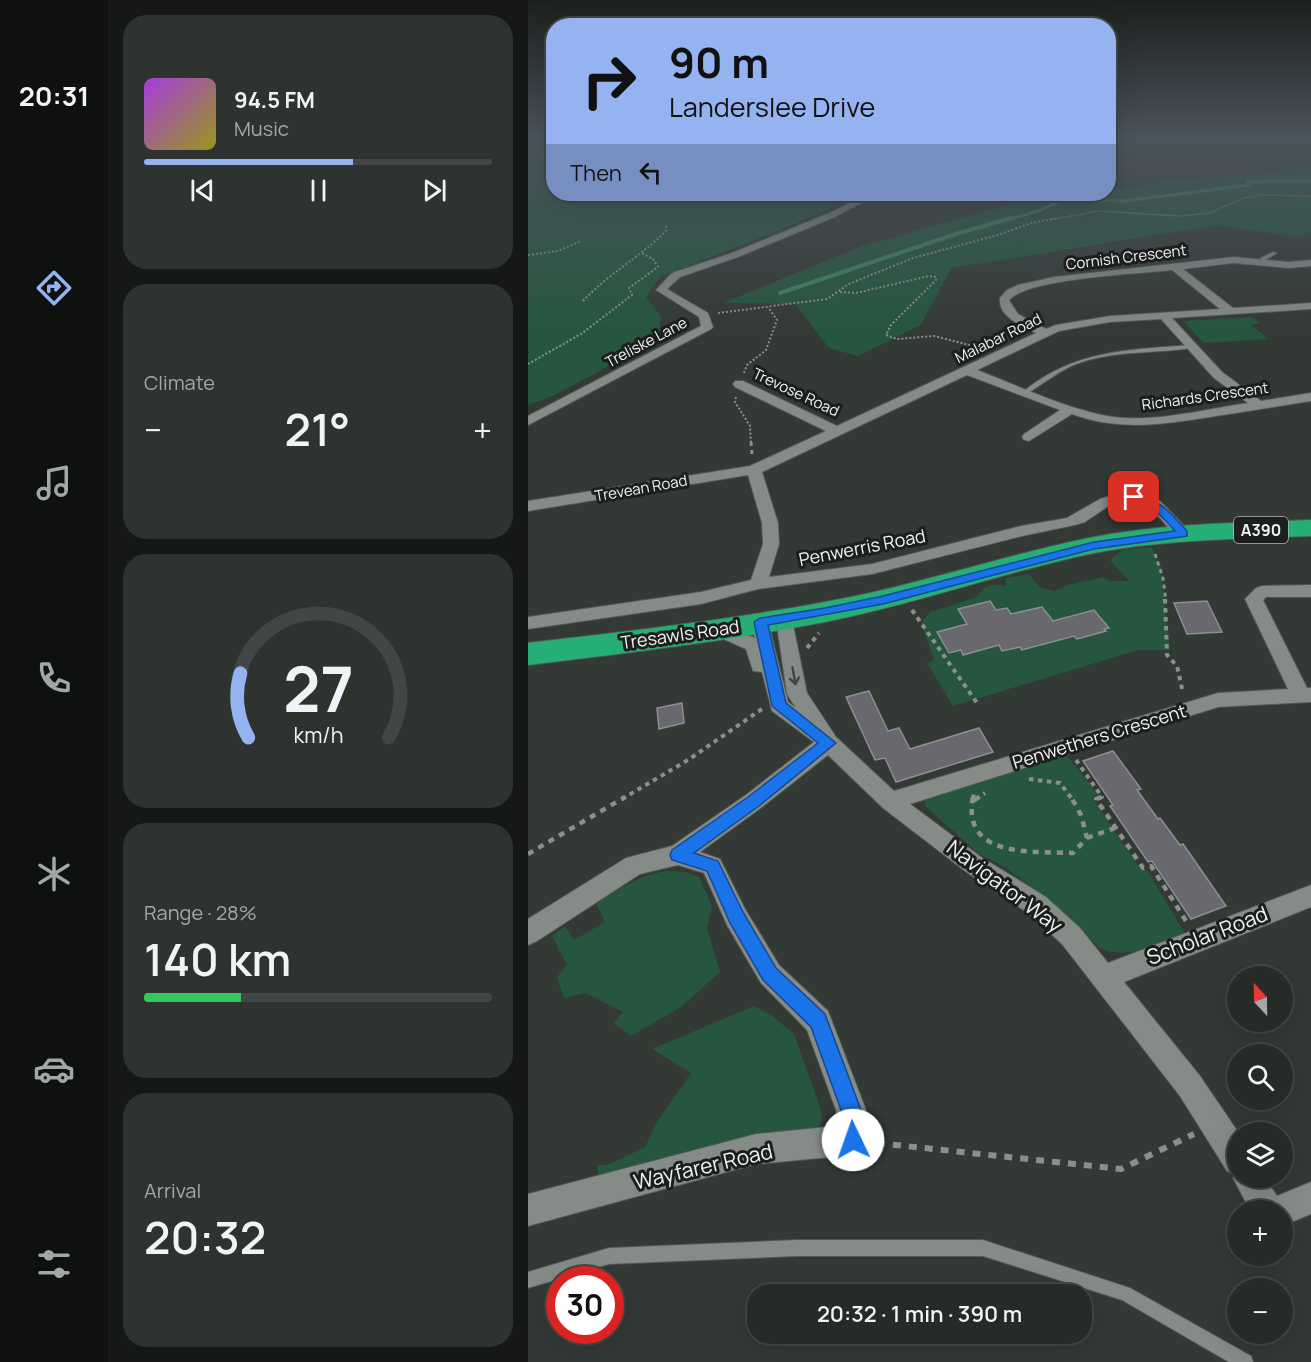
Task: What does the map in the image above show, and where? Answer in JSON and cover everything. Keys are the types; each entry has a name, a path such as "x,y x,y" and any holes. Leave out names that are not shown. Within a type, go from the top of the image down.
{"highway":[{"name":"A390","path":"1183,534 1311,528"},
{"name":"Tresawls Road","path":"528,654 825,612 901,595 1094,545 1183,534"}],"street":[{"name":"Treliske Lane","path":"530,419 707,327 704,315 662,290 676,274 746,250 855,204"},
{"name":"Cornish Crescent","path":"1044,332 1017,319 1006,309 1004,300 1011,292 1022,287 1054,280 1234,260 1289,265 1311,263"},
{"path":"1173,266 1230,311"},
{"name":"Malabar Road","path":"754,470 1004,354 1044,332 1073,324 1163,315 1311,306"},
{"path":"1163,315 1218,375 1260,406"},
{"path":"1073,324 1087,334 1109,332"},
{"path":"1143,329 1173,327"},
{"name":"Richards Crescent","path":"968,371 1091,417 1124,422 1158,421 1311,397"},
{"name":"Trevose Road","path":"739,384 838,431"},
{"path":"1029,438 1071,409"},
{"path":"754,470 770,523 771,544 758,584"},
{"name":"Trevean Road","path":"528,506 754,470"},
{"name":"Penwerris Road","path":"528,623 690,599 758,584 872,569 1021,531 1079,519 1105,502 1125,496 1155,504 1183,534"},
{"path":"1306,695 1254,599 1262,592 1311,591"},
{"path":"771,707 772,620"},
{"name":"Navigator Way","path":"772,620 797,694 829,743 891,802 973,864 1037,905 1071,936 1190,1086 1227,1142"},
{"path":"528,933 634,865 678,855 754,801 802,760 829,743 771,707 754,645 716,629"},
{"name":"Penwethers Crescent","path":"891,802 909,794 1065,745 1218,700 1306,695"},
{"path":"678,855 712,866 736,917 770,974 818,1021 851,1110 853,1140"},
{"name":"Scholar Road","path":"1104,976 1311,896"},
{"name":"Wayfarer Road","path":"528,1210 756,1149 853,1140"},
{"path":"1293,1205 1311,1198"}],"lane":[{"path":"1261,263 1263,259 1275,252"},
{"path":"1026,392 1068,366 1097,357 1191,347"},
{"path":"528,1280 609,1256 797,1248 983,1248 1125,1293 1245,1362"}],"path":[{"path":"704,315 827,299 849,284 913,258 999,235 1031,223 1098,211 1180,216 1209,213 1231,204"},
{"path":"583,301 609,275 642,253 666,231 666,225"},
{"path":"528,255 558,251 581,241"},
{"path":"528,364 581,334 632,295 630,288 658,267 653,259 642,253"},
{"path":"840,292 856,293 929,276 936,277 936,280 891,325 886,335 897,339 934,336 1004,354"},
{"path":"1147,537 1161,567 1165,593 1167,655 1177,666 1189,708"},
{"path":"901,595 977,703"},
{"path":"528,854 688,760 771,707"},
{"path":"1065,745 1102,797 1096,799 1115,828 1143,868 1151,866 1198,940"},
{"path":"972,775 975,782 971,814 975,827 985,839 1000,847 1018,852 1073,853 1087,838 1115,828"},
{"path":"1020,781 1039,779 1060,783 1082,814 1087,826 1087,838"},
{"path":"973,801 986,792 994,790"},
{"path":"853,1140 1121,1169 1216,1124"}],"green space":[{"path":"528,204 840,204 778,231 660,277 646,297 661,316 659,339 555,395 528,405"},
{"path":"1012,204 1311,204 1311,232 1295,237 1219,225 951,268 921,325 858,356 829,348 795,304 723,303 862,246"},
{"path":"1251,317 1261,323 1251,325 1269,339 1204,343 1183,321"},
{"path":"1152,547 1161,567 1170,650 1138,650 953,706 927,663 934,660 921,623 931,611 974,598 988,586 1006,586 1006,578 1029,574 1040,588 1055,591 1067,585 1104,577 1110,581 1129,581 1110,560 1122,550"},
{"path":"1063,751 1094,789 1097,794 1092,798 1142,871 1147,870 1186,935 1131,952 1110,952 1100,948 1050,901 1006,868 978,853 925,806 925,797"},
{"path":"666,871 685,872 699,877 712,906 707,928 720,972 681,1007 631,1036 614,1023 623,1012 586,993 564,998 557,977 567,965 552,936 565,926 574,940 605,922 596,904 638,879"},
{"path":"754,1006 771,1015 794,1034 820,1107 822,1119 818,1132 598,1176 597,1165 608,1165 645,1147 657,1122 691,1073 652,1049"}],"building":[{"path":"990,601 996,610 1007,608 1011,614 1042,607 1053,621 1094,610 1109,628 1104,629 1106,631 1077,639 1074,636 1022,650 1020,647 1002,651 999,645 963,655 961,650 949,653 937,632 967,624 958,609"},
{"path":"1207,601 1222,632 1187,634 1174,603"},
{"path":"869,691 888,731 899,728 910,749 979,728 993,752 896,782 885,758 875,760 846,697"},
{"path":"682,703 684,723 659,729 657,708"},
{"path":"1113,751 1141,789 1137,790 1158,819 1160,818 1180,845 1183,844 1226,906 1191,919 1152,861 1148,862 1083,761"}],"waterway":[{"path":"1007,220 1055,204"},
{"path":"780,293 959,233 1012,218"}],"route":[{"path":"853,1140 851,1110 818,1021 770,974 736,917 712,866 678,855 770,789 802,760 829,743 779,706 760,622 883,600 1094,545 1183,534 1162,509 1149,501 1134,497"}]}
